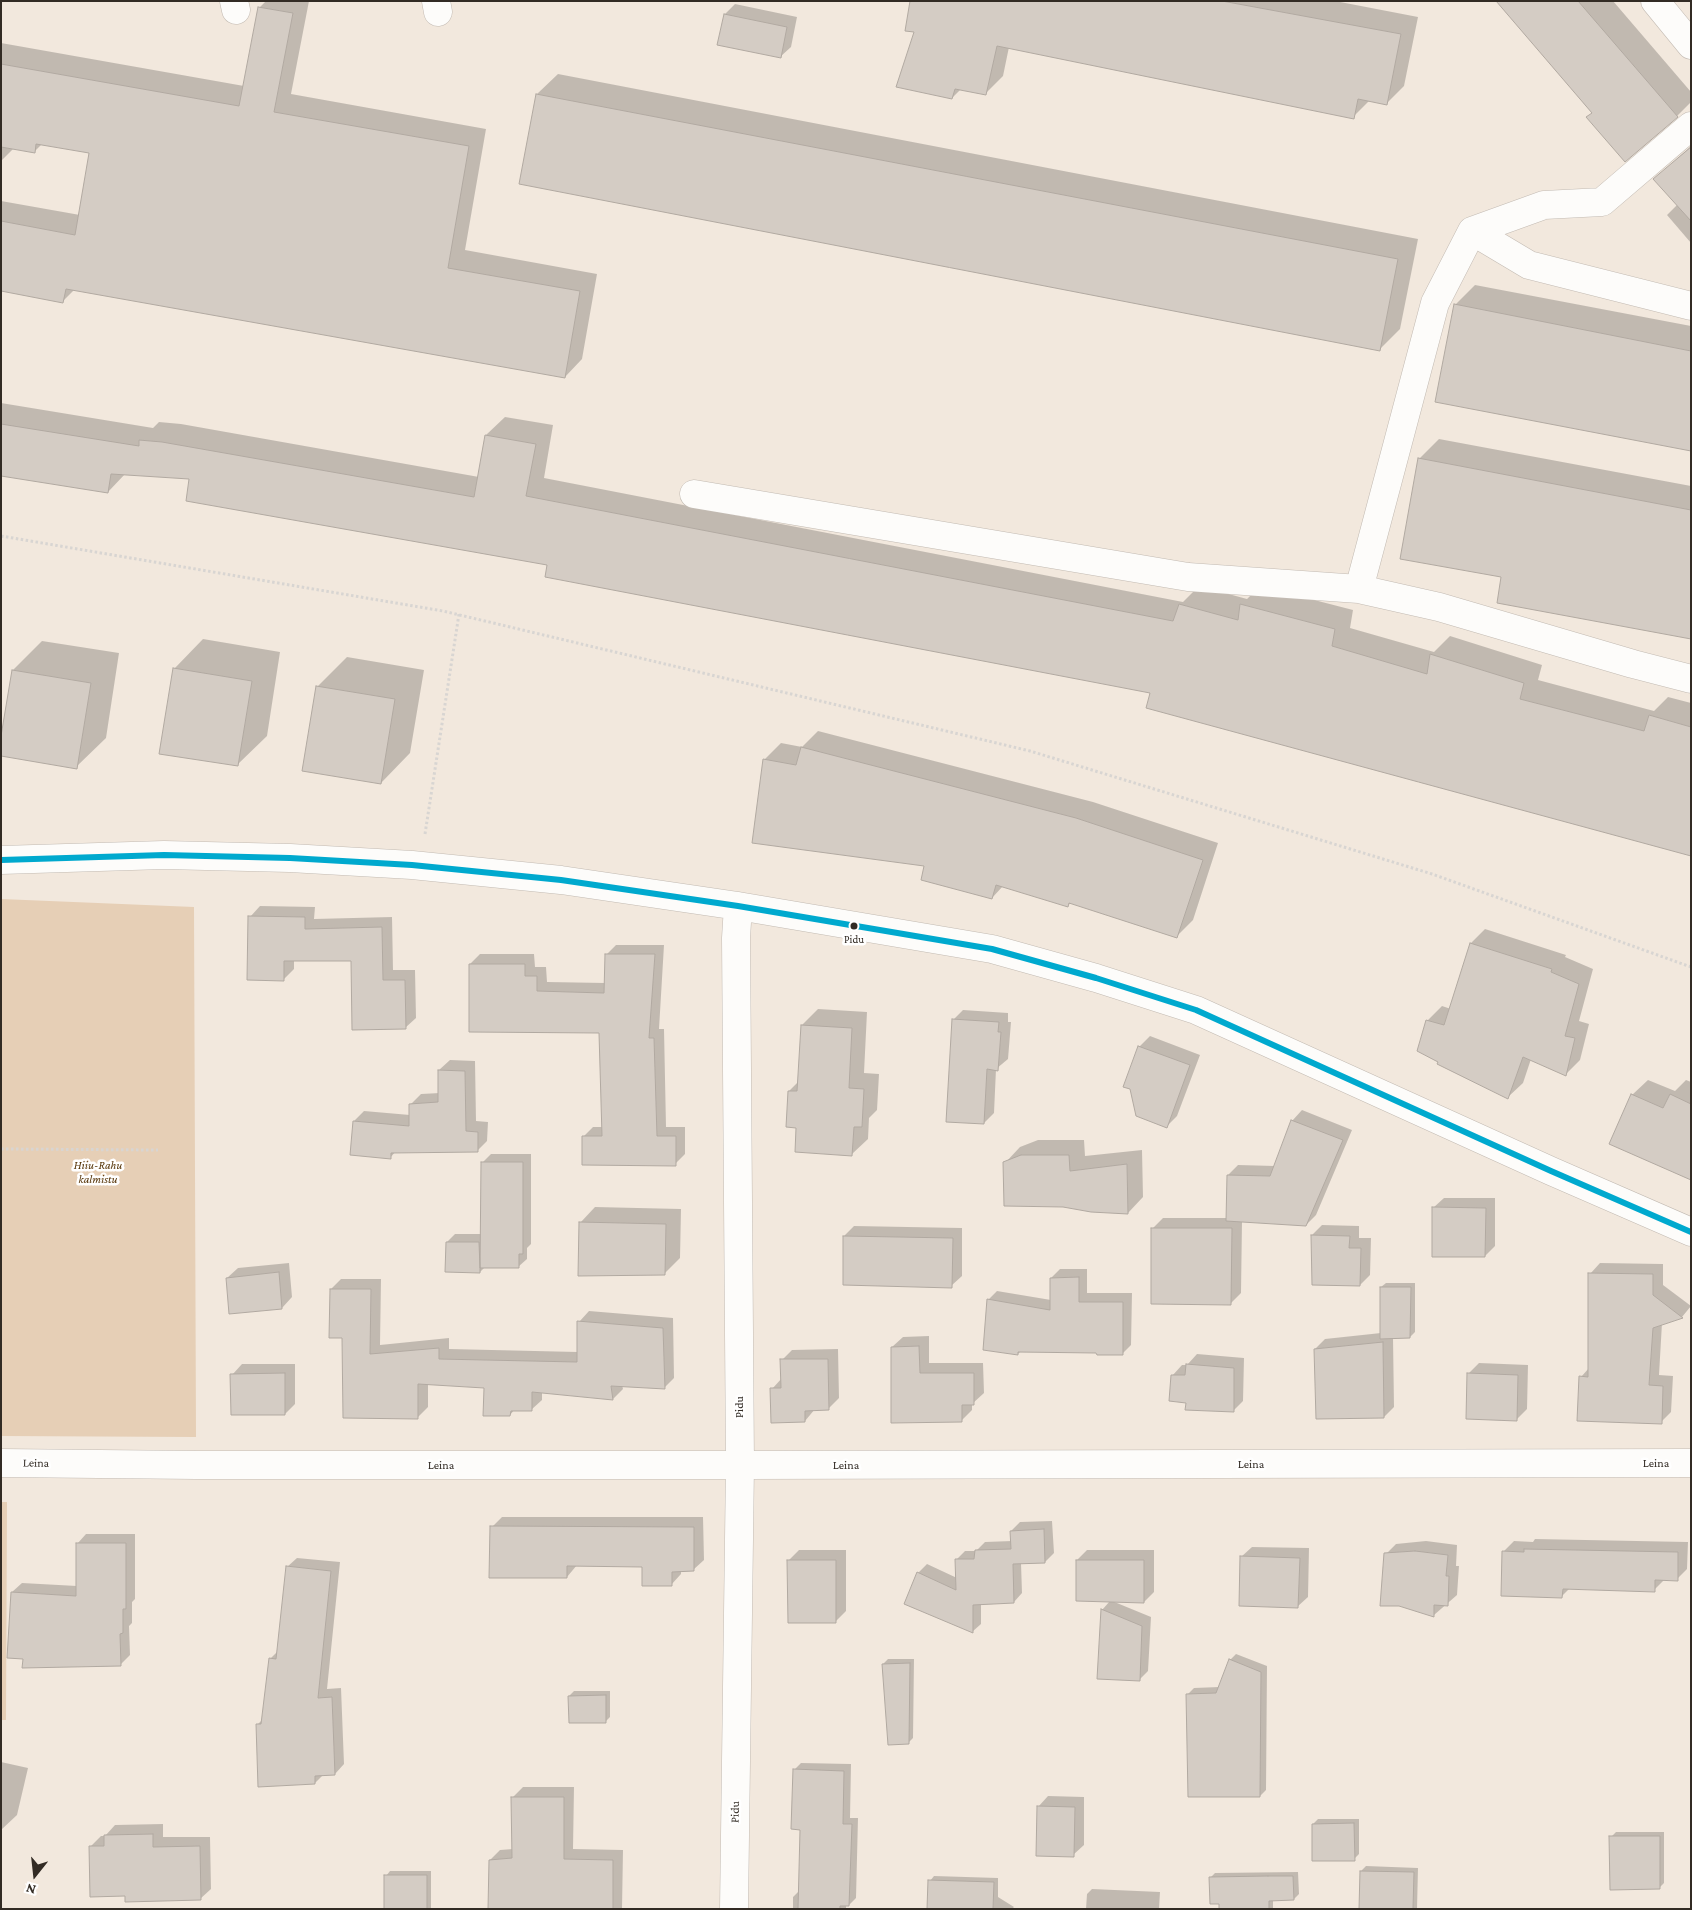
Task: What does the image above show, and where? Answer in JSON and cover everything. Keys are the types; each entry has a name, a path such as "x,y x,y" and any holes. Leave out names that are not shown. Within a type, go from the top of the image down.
{"street":[{"path":"1655,1 1691,45"},
{"path":"1359,588 1435,303 1472,231 1544,205 1602,202 1691,126"},
{"path":"1472,231 1529,265 1691,306"},
{"path":"694,494 1188,577 1359,588 1439,607 1633,664 1691,679"},
{"path":"1,860 164,855 290,858 420,866 561,880 738,906 992,949 1096,978 1196,1010 1542,1167 1691,1232"},
{"name":"Pidu","path":"734,1909 740,1465 736,938 738,906"},
{"name":"Leina","path":"1,1462 196,1465 1691,1463"}],"path":[{"path":"1,536 458,614 1030,751 1432,874 1691,966"},
{"path":"420,866 458,614"},
{"path":"1,1149 158,1150"}],"green space":[{"name":"Hiiu-Rahu kalmistu","path":"1,899 194,907 196,1437 1,1436"},
{"path":"1,1502 7,1502 6,1720 1,1720"}],"building":[{"path":"910,1 1222,1 1401,34 1387,105 1358,99 1354,119 997,46 986,95 955,89 952,99 896,87 914,32 905,31"},
{"path":"1496,1 1578,1 1678,117 1625,162 1586,117 1592,113"},
{"path":"258,7 293,13 274,112 469,146 448,268 580,291 565,378 66,289 63,303 1,291 1,221 75,235 89,153 36,144 35,153 1,147 1,64 239,106"},
{"path":"724,14 787,27 781,58 717,45"},
{"path":"536,94 1398,259 1380,351 519,184"},
{"path":"1691,147 1691,221 1653,179"},
{"path":"1454,304 1691,351 1691,451 1435,402"},
{"path":"1,424 139,446 139,440 162,442 474,497 485,435 536,444 526,496 1173,621 1179,604 1238,620 1240,604 1335,629 1332,646 1427,674 1430,654 1524,683 1520,699 1644,731 1649,715 1691,727 1691,856 1146,708 1150,693 545,577 547,565 186,501 189,479 111,474 108,493 1,476"},
{"path":"1418,458 1691,510 1691,639 1497,603 1501,577 1400,559"},
{"path":"173,668 252,681 238,766 159,754"},
{"path":"12,670 91,683 77,769 1,756 1,736"},
{"path":"316,686 395,699 381,784 302,771"},
{"path":"801,747 1076,818 1203,860 1177,938 1069,903 1068,907 996,885 992,899 921,880 924,866 752,843 763,759 796,765"},
{"path":"248,916 305,917 305,929 382,927 383,980 405,980 406,1029 352,1030 351,961 284,961 284,981 247,980"},
{"path":"1470,943 1552,969 1551,972 1579,984 1565,1036 1575,1038 1566,1076 1523,1057 1508,1099 1437,1064 1438,1062 1417,1051 1426,1020 1444,1025"},
{"path":"605,954 655,954 649,1038 654,1038 657,1136 676,1136 676,1166 582,1165 582,1136 602,1136 599,1033 469,1032 469,964 525,964 525,976 537,976 537,991 604,993"},
{"path":"952,1019 999,1022 998,1032 1001,1032 998,1071 987,1069 984,1124 946,1122"},
{"path":"801,1025 852,1028 849,1088 864,1089 862,1127 854,1127 852,1156 795,1152 796,1128 786,1127 788,1091 797,1091"},
{"path":"1138,1046 1190,1065 1167,1128 1136,1116 1130,1089 1123,1087"},
{"path":"438,1070 465,1071 466,1131 478,1132 478,1152 391,1153 391,1159 350,1155 353,1121 409,1126 409,1104 438,1102"},
{"path":"1631,1094 1663,1108 1670,1094 1691,1104 1691,1180 1609,1144"},
{"path":"1291,1120 1343,1140 1306,1226 1226,1221 1227,1175 1270,1176"},
{"path":"1021,1155 1069,1155 1070,1171 1127,1164 1128,1214 1091,1212 1063,1207 1004,1206 1003,1162"},
{"path":"481,1162 523,1162 523,1254 519,1254 519,1268 480,1268"},
{"path":"1432,1207 1486,1208 1485,1257 1432,1257"},
{"path":"579,1222 666,1224 665,1275 578,1276"},
{"path":"1151,1228 1232,1228 1231,1305 1151,1304"},
{"path":"1311,1235 1350,1236 1349,1248 1361,1248 1360,1286 1312,1285"},
{"path":"843,1236 953,1238 952,1288 843,1285"},
{"path":"446,1242 479,1242 480,1273 445,1272"},
{"path":"279,1272 282,1309 229,1314 226,1278"},
{"path":"1588,1273 1653,1274 1653,1295 1683,1318 1653,1328 1649,1385 1663,1386 1662,1424 1577,1421 1579,1376 1588,1377"},
{"path":"1079,1277 1079,1302 1123,1302 1123,1355 1018,1352 1018,1355 983,1350 987,1299 1050,1310 1050,1278"},
{"path":"1380,1287 1411,1287 1410,1338 1380,1339"},
{"path":"330,1289 371,1289 370,1354 439,1348 439,1359 577,1362 577,1321 663,1328 665,1389 611,1386 613,1400 532,1392 532,1411 511,1411 510,1416 483,1416 484,1388 418,1384 418,1419 343,1418 342,1338 329,1338"},
{"path":"1383,1342 1384,1418 1316,1419 1314,1349"},
{"path":"919,1346 920,1373 974,1373 974,1405 962,1405 962,1422 891,1423 891,1347"},
{"path":"780,1359 828,1359 829,1410 805,1411 805,1422 771,1423 770,1388 781,1388"},
{"path":"1186,1364 1234,1368 1234,1412 1185,1410 1186,1403 1169,1401 1171,1375 1185,1375"},
{"path":"285,1373 285,1415 231,1415 230,1374"},
{"path":"1467,1373 1518,1375 1517,1421 1466,1419"},
{"path":"490,1526 694,1527 694,1571 672,1572 672,1586 642,1586 642,1567 567,1566 567,1578 489,1578"},
{"path":"1044,1529 1045,1563 1013,1564 1014,1603 973,1605 973,1633 904,1604 917,1572 956,1590 955,1559 974,1559 975,1550 1011,1549 1010,1531"},
{"path":"76,1543 126,1543 126,1609 123,1609 123,1633 120,1634 121,1666 22,1668 23,1659 7,1658 11,1592 76,1596"},
{"path":"1524,1549 1678,1552 1678,1581 1655,1580 1655,1592 1563,1589 1562,1598 1501,1596 1502,1551 1524,1552"},
{"path":"1415,1551 1448,1555 1446,1576 1449,1576 1448,1606 1434,1605 1434,1617 1399,1606 1380,1606 1384,1553"},
{"path":"1240,1556 1300,1558 1298,1608 1239,1606"},
{"path":"787,1560 836,1560 836,1623 788,1623"},
{"path":"1076,1560 1144,1560 1144,1603 1076,1601"},
{"path":"286,1566 331,1571 318,1698 332,1697 335,1775 315,1776 315,1784 258,1787 256,1724 261,1724 269,1658 276,1659"},
{"path":"1101,1609 1142,1626 1140,1681 1097,1679"},
{"path":"1229,1659 1261,1672 1260,1797 1188,1797 1186,1694 1216,1693"},
{"path":"910,1663 909,1744 888,1745 882,1664"},
{"path":"606,1695 606,1723 569,1723 568,1696"},
{"path":"793,1769 844,1771 843,1824 852,1824 849,1906 840,1906 840,1909 798,1909 800,1830 791,1829"},
{"path":"511,1797 564,1797 564,1859 613,1860 613,1909 488,1909 489,1860 512,1858"},
{"path":"1037,1806 1075,1807 1074,1857 1036,1856"},
{"path":"1354,1823 1355,1861 1312,1861 1312,1824"},
{"path":"153,1834 153,1847 200,1846 201,1900 125,1902 125,1896 90,1897 89,1846 104,1846 104,1835"},
{"path":"1609,1836 1660,1836 1660,1889 1610,1890"},
{"path":"1360,1871 1414,1872 1413,1909 1359,1909"},
{"path":"384,1875 427,1875 427,1909 384,1909"},
{"path":"1293,1876 1294,1900 1269,1901 1269,1909 1219,1909 1219,1904 1210,1904 1209,1877"},
{"path":"928,1880 994,1882 993,1909 927,1909"}],"transit line":[{"path":"1,860 164,855 290,858 412,865 561,880 738,906 992,949 1096,978 1196,1010 1551,1171 1691,1232"}],"place":[{"name":"Pidu","path":"854,926"}]}
